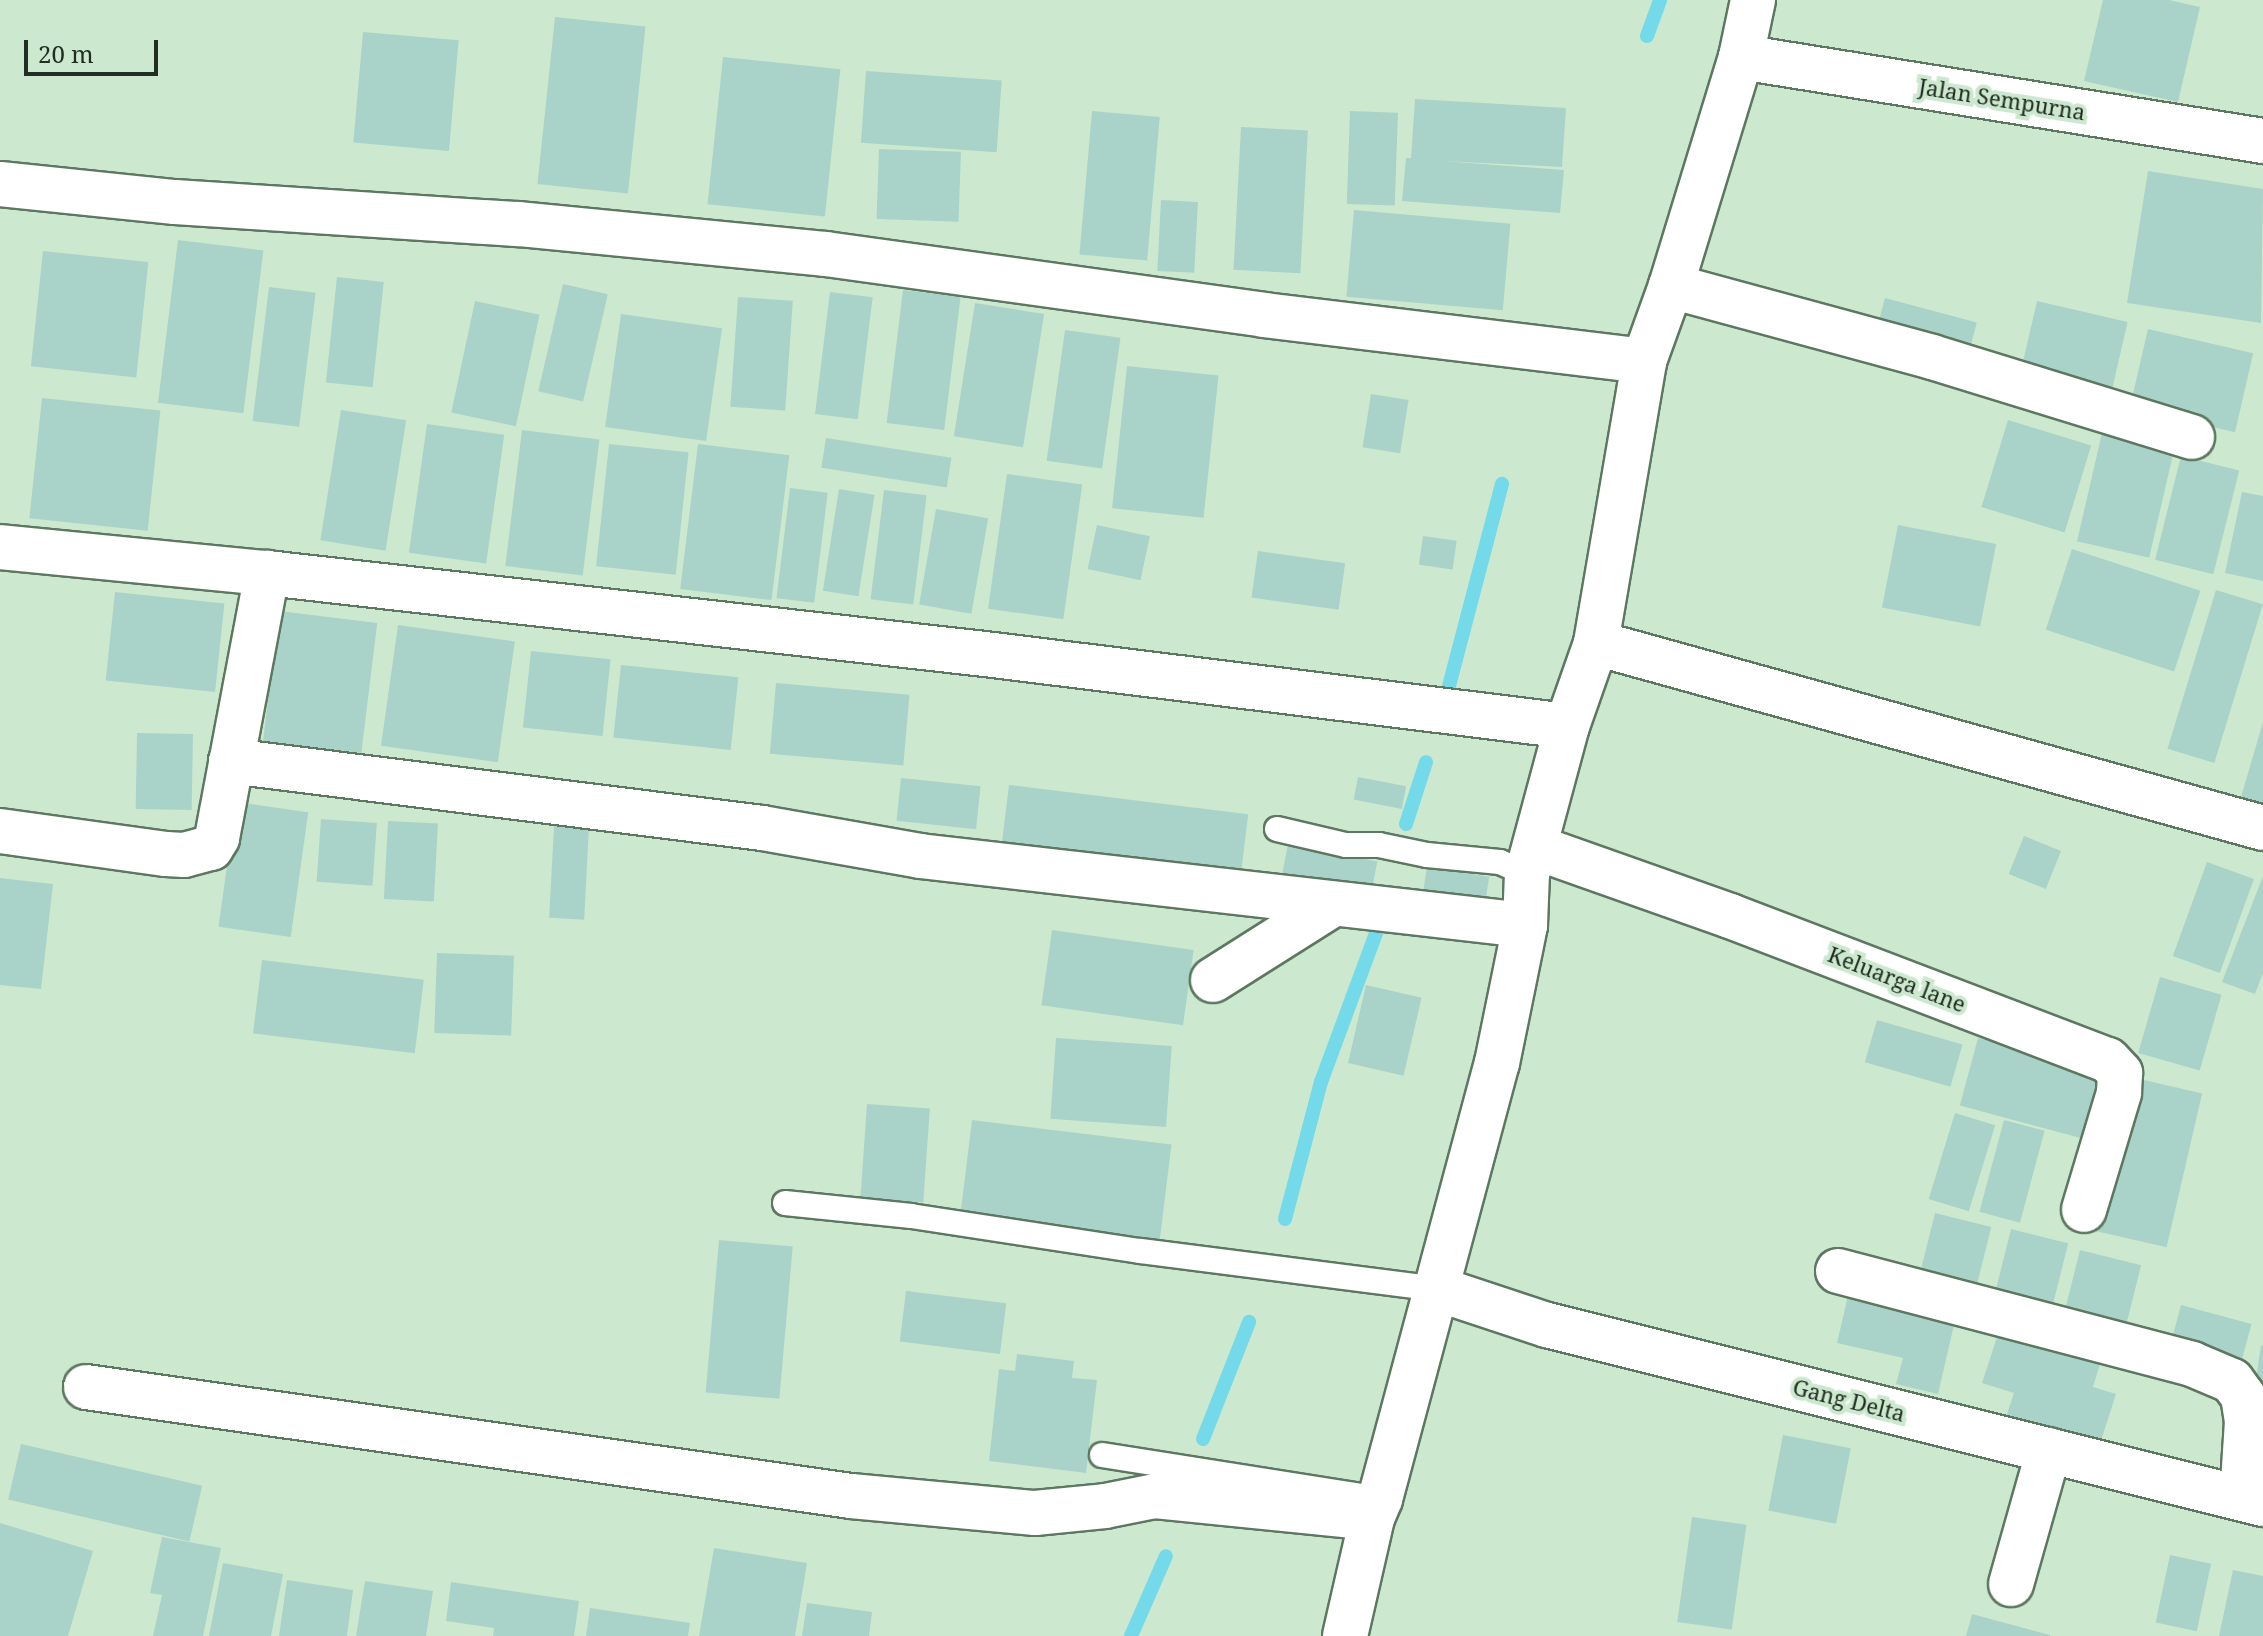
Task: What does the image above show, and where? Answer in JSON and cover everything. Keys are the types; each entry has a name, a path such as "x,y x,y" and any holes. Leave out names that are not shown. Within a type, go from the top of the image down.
{"street":[{"path":"1345,1636 1376,1509 1497,1063 1525,925 1531,861 1567,726 1596,643 1644,361 1671,286 1741,57 1753,0"},
{"name":"Jalan Sempurna","path":"1741,57 2263,141"},
{"path":"0,184 175,202 519,224 826,254 1264,315 1644,361"},
{"path":"1671,286 1932,357 2192,437"},
{"path":"0,547 267,573 1000,656 1567,726"},
{"path":"0,831 166,854 199,853 211,848 217,838 267,573"},
{"path":"1596,643 2263,828"},
{"path":"231,761 762,828 920,856 1525,925"},
{"name":"Keluarga lane","path":"1531,861 1730,916 2108,1060 2120,1073 2119,1093 2084,1210"},
{"path":"1213,980 1333,904"},
{"path":"1838,1271 2192,1364 2232,1381 2243,1396 2253,1501"},
{"name":"Gang Delta","path":"1438,1289 1547,1325 2253,1501"},
{"path":"86,1387 851,1496 1035,1513 1105,1506 1155,1496 1376,1509"},
{"path":"2011,1584 2049,1450"}],"lane":[{"path":"1277,829 1346,845 1379,845 1427,855 1500,862 1531,861"},
{"path":"785,1203 911,1216 1141,1251 1438,1289"},
{"path":"1102,1455 1376,1509"}],"building":[{"path":"2103,0 2169,0 2200,7 2178,102 2084,81"},
{"path":"555,17 646,27 628,194 537,184"},
{"path":"363,32 459,40 449,151 353,143"},
{"path":"723,57 840,69 825,217 708,204"},
{"path":"866,71 1002,80 997,152 861,143"},
{"path":"1415,99 1566,108 1562,167 1443,161 1564,170 1560,213 1402,201 1406,158 1411,158"},
{"path":"1092,111 1160,117 1147,260 1079,254"},
{"path":"1350,111 1398,113 1395,206 1347,204"},
{"path":"1241,127 1308,131 1300,273 1234,270"},
{"path":"879,149 961,152 959,222 877,219"},
{"path":"2148,171 2263,189 2261,323 2127,303"},
{"path":"1161,200 1198,202 1194,273 1157,271"},
{"path":"1354,210 1510,224 1503,310 1346,297"},
{"path":"178,240 263,250 243,413 158,403"},
{"path":"43,251 148,262 136,377 31,366"},
{"path":"337,277 384,282 373,387 326,382"},
{"path":"563,284 608,294 583,402 538,391"},
{"path":"269,287 316,293 299,427 253,421"},
{"path":"903,290 961,297 944,430 887,423"},
{"path":"830,292 873,297 858,419 815,414"},
{"path":"738,297 793,301 785,411 730,407"},
{"path":"1885,298 1977,323 1966,362 1874,338"},
{"path":"475,301 540,315 516,426 451,413"},
{"path":"2037,301 2128,322 2111,396 2020,375"},
{"path":"975,303 1044,314 1023,447 954,436"},
{"path":"621,314 722,328 706,441 605,427"},
{"path":"2148,329 2253,353 2235,432 2130,408"},
{"path":"1065,330 1120,338 1102,469 1047,461"},
{"path":"1127,366 1218,376 1204,518 1112,508"},
{"path":"1371,394 1409,400 1400,453 1363,447"},
{"path":"42,398 160,410 148,531 29,518"},
{"path":"341,410 406,420 386,551 320,540"},
{"path":"2008,420 2091,445 2065,532 1981,507"},
{"path":"427,424 504,435 486,564 409,553"},
{"path":"522,430 599,440 583,575 505,566"},
{"path":"2102,433 2174,450 2149,558 2077,541"},
{"path":"826,438 951,458 947,487 821,468"},
{"path":"609,444 689,452 676,575 596,566"},
{"path":"698,444 789,455 772,600 680,589"},
{"path":"2181,456 2239,471 2213,574 2155,560"},
{"path":"1007,474 1082,485 1063,619 988,609"},
{"path":"790,488 828,493 814,603 776,598"},
{"path":"839,489 875,495 858,596 823,591"},
{"path":"884,490 927,495 913,604 871,599"},
{"path":"2242,492 2263,496 2263,581 2225,573"},
{"path":"936,509 988,518 971,614 919,605"},
{"path":"1097,525 1150,536 1140,580 1088,569"},
{"path":"1898,525 1996,544 1980,627 1882,607"},
{"path":"1423,536 1457,541 1453,569 1419,565"},
{"path":"2072,549 2200,591 2174,672 2046,630"},
{"path":"1258,551 1345,563 1339,610 1251,598"},
{"path":"2216,590 2263,604 2214,763 2167,749"},
{"path":"115,592 224,603 215,692 106,681"},
{"path":"279,611 377,623 361,753 263,741"},
{"path":"398,625 515,641 498,762 381,746"},
{"path":"531,651 611,659 603,736 523,728"},
{"path":"621,665 738,677 731,750 613,738"},
{"path":"776,683 909,695 903,765 770,754"},
{"path":"2263,722 2263,811 2239,804"},
{"path":"137,733 193,734 192,810 136,809"},
{"path":"1358,777 1406,786 1402,809 1354,800"},
{"path":"901,778 981,786 976,829 897,821"},
{"path":"1009,785 1248,814 1241,876 1001,847"},
{"path":"236,802 308,812 291,937 218,927"},
{"path":"321,819 377,823 372,886 317,882"},
{"path":"388,821 438,824 434,902 384,899"},
{"path":"554,826 589,828 584,920 549,918"},
{"path":"2024,836 2061,851 2046,889 2009,874"},
{"path":"1288,844 1377,861 1370,901 1280,883"},
{"path":"2207,862 2254,879 2220,973 2173,956"},
{"path":"1427,867 1489,877 1484,908 1422,899"},
{"path":"2263,876 2263,973 2255,994 2222,982"},
{"path":"0,878 53,884 41,989 0,985"},
{"path":"1052,930 1194,950 1183,1025 1041,1005"},
{"path":"437,953 514,956 511,1036 434,1033"},
{"path":"262,960 424,980 415,1053 253,1033"},
{"path":"2160,977 2222,995 2200,1071 2138,1053"},
{"path":"1366,985 1422,998 1404,1076 1348,1063"},
{"path":"1877,1020 1963,1045 1950,1087 1865,1062"},
{"path":"1056,1038 1172,1046 1166,1127 1050,1119"},
{"path":"1978,1038 2107,1073 2089,1140 1960,1106"},
{"path":"2131,1077 2202,1093 2167,1247 2095,1231"},
{"path":"867,1104 930,1108 923,1202 860,1198"},
{"path":"1955,1113 1995,1125 1969,1211 1929,1199"},
{"path":"972,1120 1172,1144 1160,1240 960,1215"},
{"path":"2004,1120 2045,1131 2020,1223 1979,1212"},
{"path":"1935,1213 1991,1227 1975,1291 1919,1277"},
{"path":"2011,1229 2068,1243 2051,1314 1993,1300"},
{"path":"719,1240 793,1246 779,1399 706,1392"},
{"path":"2080,1250 2141,1265 2124,1335 2063,1320"},
{"path":"1850,1287 1957,1312 1938,1394 1896,1384 1903,1358 1837,1343"},
{"path":"906,1291 1006,1303 1000,1354 900,1342"},
{"path":"2181,1305 2252,1324 2240,1367 2169,1348"},
{"path":"2001,1325 2102,1357 2093,1387 2116,1394 2098,1450 2005,1420 2014,1393 1982,1383"},
{"path":"2263,1346 2263,1380 2256,1379"},
{"path":"1017,1354 1074,1361 1072,1378 1097,1380 1086,1473 989,1461 999,1369 1015,1371"},
{"path":"1783,1435 1851,1448 1836,1524 1768,1511"},
{"path":"21,1444 202,1486 189,1541 8,1500"},
{"path":"1692,1517 1746,1525 1732,1630 1677,1622"},
{"path":"0,1523 93,1551 68,1636 0,1636"},
{"path":"162,1537 221,1548 203,1636 153,1636 162,1595 150,1593"},
{"path":"714,1548 807,1563 795,1636 699,1636"},
{"path":"2170,1555 2211,1564 2197,1631 2156,1622"},
{"path":"223,1563 283,1574 271,1636 209,1636"},
{"path":"2233,1570 2263,1576 2263,1636 2219,1636"},
{"path":"287,1580 353,1590 347,1636 279,1636"},
{"path":"365,1581 433,1591 426,1636 356,1636"},
{"path":"451,1582 579,1601 574,1636 493,1636 494,1628 446,1621"},
{"path":"807,1603 872,1612 869,1636 802,1636"},
{"path":"590,1608 690,1623 688,1636 586,1636"},
{"path":"1972,1614 2050,1635 2050,1636 1966,1636"}],"waterway":[{"path":"1647,36 1660,0"},
{"path":"1449,686 1502,484"},
{"path":"1406,824 1426,762"},
{"path":"1285,1219 1321,1082 1378,928"},
{"path":"1203,1439 1249,1322"},
{"path":"1131,1636 1166,1556"}]}
